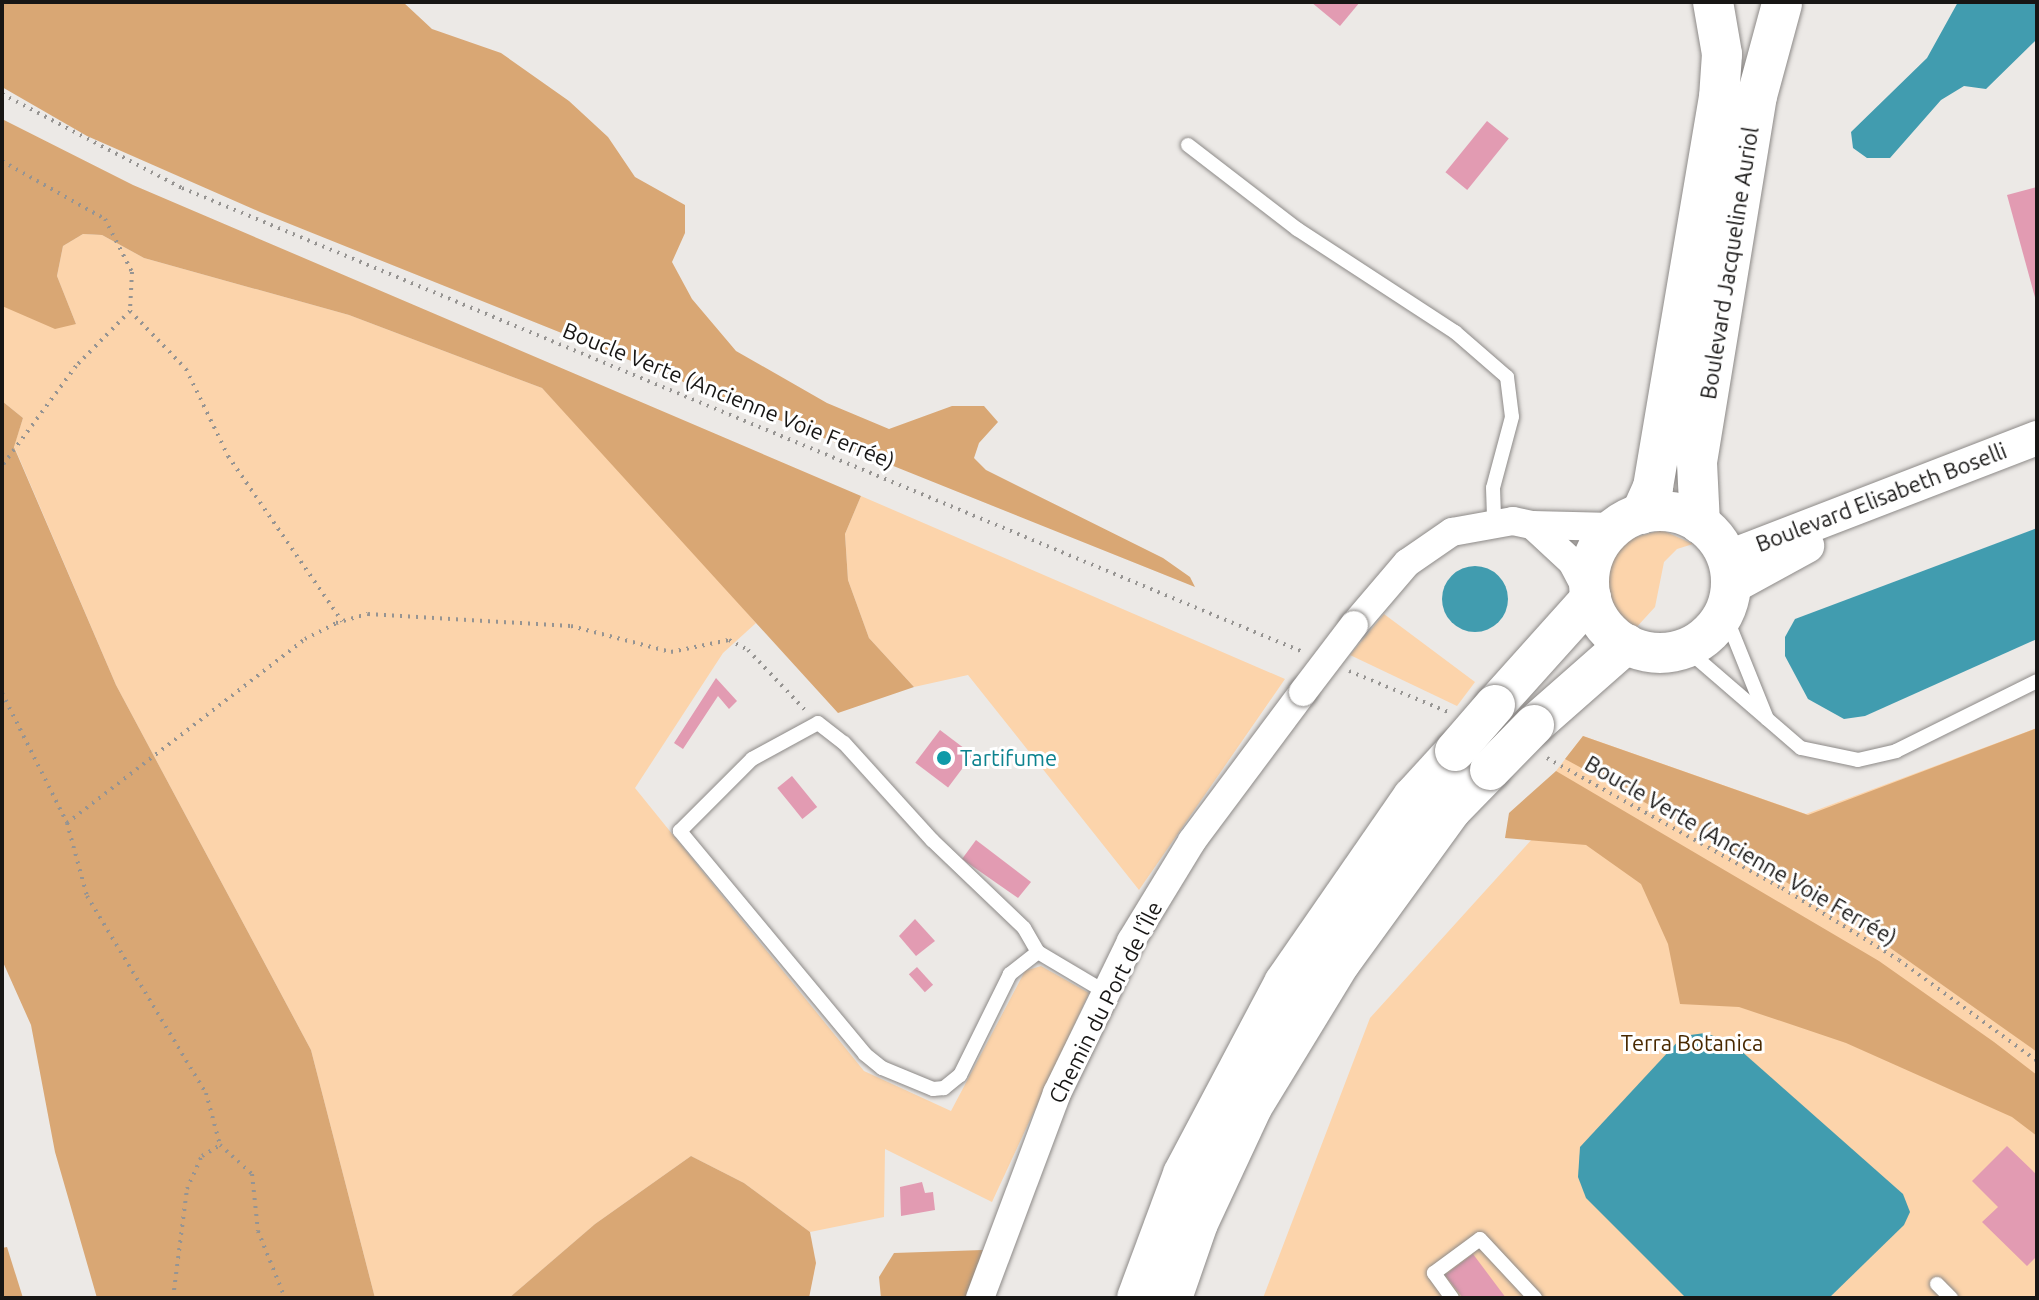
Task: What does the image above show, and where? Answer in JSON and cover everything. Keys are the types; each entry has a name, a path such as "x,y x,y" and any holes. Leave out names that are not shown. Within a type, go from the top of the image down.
{"main road":[{"path":"1715,2 1752,11 1785,3"},
{"name":"Boulevard Jacqueline Auriol","path":"1628,520 1653,487 1719,98 1722,54 1715,2"},
{"name":"Boulevard Jacqueline Auriol","path":"1700,524 1697,462 1757,96 1785,3"},
{"path":"1669,511 1700,524 1727,586 1708,634 1685,648 1651,652 1626,644 1603,625 1591,598 1592,559 1628,520 1669,511"},
{"path":"1137,1298 1183,1174 1284,983 1413,797 1453,732 1495,705 1591,598"},
{"path":"1172,1298 1198,1223 1252,1107 1340,963 1451,810 1490,770 1538,740 1626,644"}],"street":[{"name":"Boulevard Elisabeth Boselli","path":"1727,586 2037,438"},
{"path":"1727,586 1788,554 2037,462"},
{"name":"Chemin du Port de l'Île","path":"980,1298 1057,1093 1131,941 1192,841 1354,625 1407,563 1452,532 1494,524 1628,520"},
{"path":"1532,525 1572,562 1591,598"}],"lane":[{"path":"1188,145 1380,287 1455,332 1507,377 1512,417 1493,488 1494,524"},
{"path":"1727,586 1769,723"},
{"path":"1685,648 1801,748 1858,760 1896,751 2037,681"},
{"path":"1038,952 1010,974 953,1083 933,1089 882,1068 865,1054 680,831 752,759 818,723 844,743 932,840 1024,928 1038,952 1107,993"},
{"path":"1452,1298 1434,1273 1480,1239 1535,1298"},
{"path":"1937,1284 1951,1298"}],"path":[{"name":"Boucle Verte (Ancienne Voie Ferrée)","path":"2,94 182,188 1305,653"},
{"path":"2,161 105,219 132,272 130,311 76,366 2,466"},
{"path":"130,311 186,369 228,456 342,621"},
{"path":"67,823 305,639 342,621 384,612 571,626 671,652 729,640 748,650 818,723"},
{"path":"1334,665 1453,732"},
{"path":"2,693 67,823 87,896 206,1093 220,1145 252,1174 258,1231 285,1298"},
{"name":"Boucle Verte (Ancienne Voie Ferrée)","path":"1538,740 1886,952 2037,1061"},
{"path":"173,1298 187,1189 202,1156 220,1145"}],"green space":[{"path":"83,234 102,235 144,258 349,315 542,388 654,507 756,623 723,653 635,788 864,1071 951,1111 1025,971 1041,966 1089,993 992,1202 885,1149 884,1217 810,1232 744,1183 691,1156 595,1224 509,1298 375,1298 311,1050 116,685 14,446 23,418 2,401 2,306 76,324 57,276 63,246"},
{"path":"861,496 1285,679 1139,890 968,675 914,687 869,638 848,580 845,534"},
{"path":"1662,530 1693,544 1677,549 1664,562 1655,607 1634,630 1614,612 1606,572 1614,553 1629,539"},
{"path":"1384,614 1475,682 1457,706 1350,655"},
{"name":"Terra Botanica","path":"2037,728 2037,1298 1263,1298 1370,1018 1543,827 1556,771 1583,736 1806,814"}],"shaded area":[{"path":"2,2 403,2 432,29 501,53 569,101 608,137 635,177 685,205 685,233 672,262 692,299 736,351 827,403 889,429 952,406 984,406 998,422 979,443 974,458 986,470 1163,558 1190,577 1195,587 260,212 87,136 2,87"},
{"path":"2,119 133,185 861,496 845,534 848,580 869,638 914,687 838,713 542,388 349,315 144,258 102,235 83,234 63,246 57,276 76,324 55,329 2,306"},
{"path":"2,401 23,418 14,447 116,685 311,1050 375,1298 97,1298 55,1152 31,1025 2,960"},
{"path":"2037,728 2037,1052 1879,940 1754,862 1565,759 1583,736 1808,815"},
{"path":"1556,771 1879,961 1994,1042 2037,1075 2037,1136 2012,1117 1846,1043 1739,1007 1680,1004 1668,944 1641,884 1586,845 1505,838 1509,813"},
{"path":"691,1156 744,1183 810,1232 816,1263 809,1298 509,1298 595,1224"},
{"path":"7,1247 23,1298 2,1298 2,1248"},
{"path":"983,1250 969,1298 881,1298 879,1277 894,1253"}],"water":[{"path":"1958,2 2037,2 2037,39 1986,89 1964,86 1941,100 1890,158 1867,158 1853,148 1851,132 1927,58"},
{"path":"2037,528 2037,639 1865,716 1844,719 1808,699 1785,656 1785,637 1795,619"},
{"path":"1475,566 1488,569 1498,576 1505,586 1508,599 1505,612 1498,622 1488,629 1475,632 1462,629 1452,622 1445,612 1442,599 1445,586 1452,576 1462,569"},
{"path":"1705,1033 1731,1042 1903,1194 1910,1212 1904,1225 1829,1298 1686,1298 1586,1198 1578,1177 1580,1147 1683,1036"}],"building":[{"path":"1311,2 1360,2 1340,26"},
{"path":"1487,121 1509,139 1467,190 1445,172"},
{"path":"2037,187 2037,301 2036,301 2007,195"},
{"path":"716,678 737,701 729,709 718,696 683,749 674,743"},
{"name":"Tartifume","path":"940,730 973,755 948,787 915,763"},
{"path":"792,776 817,807 802,819 777,788"},
{"path":"976,840 1031,882 1018,898 962,859"},
{"path":"915,919 935,941 916,956 899,936"},
{"path":"917,967 933,985 925,992 909,974"},
{"path":"2007,1146 2037,1175 2037,1256 2027,1266 1982,1222 1998,1207 1972,1181"},
{"path":"922,1182 925,1193 933,1192 935,1210 901,1216 900,1187"},
{"path":"1473,1254 1506,1298 1463,1298 1445,1275"}],"place":[{"name":"Tartifume","path":"944,758"}]}
